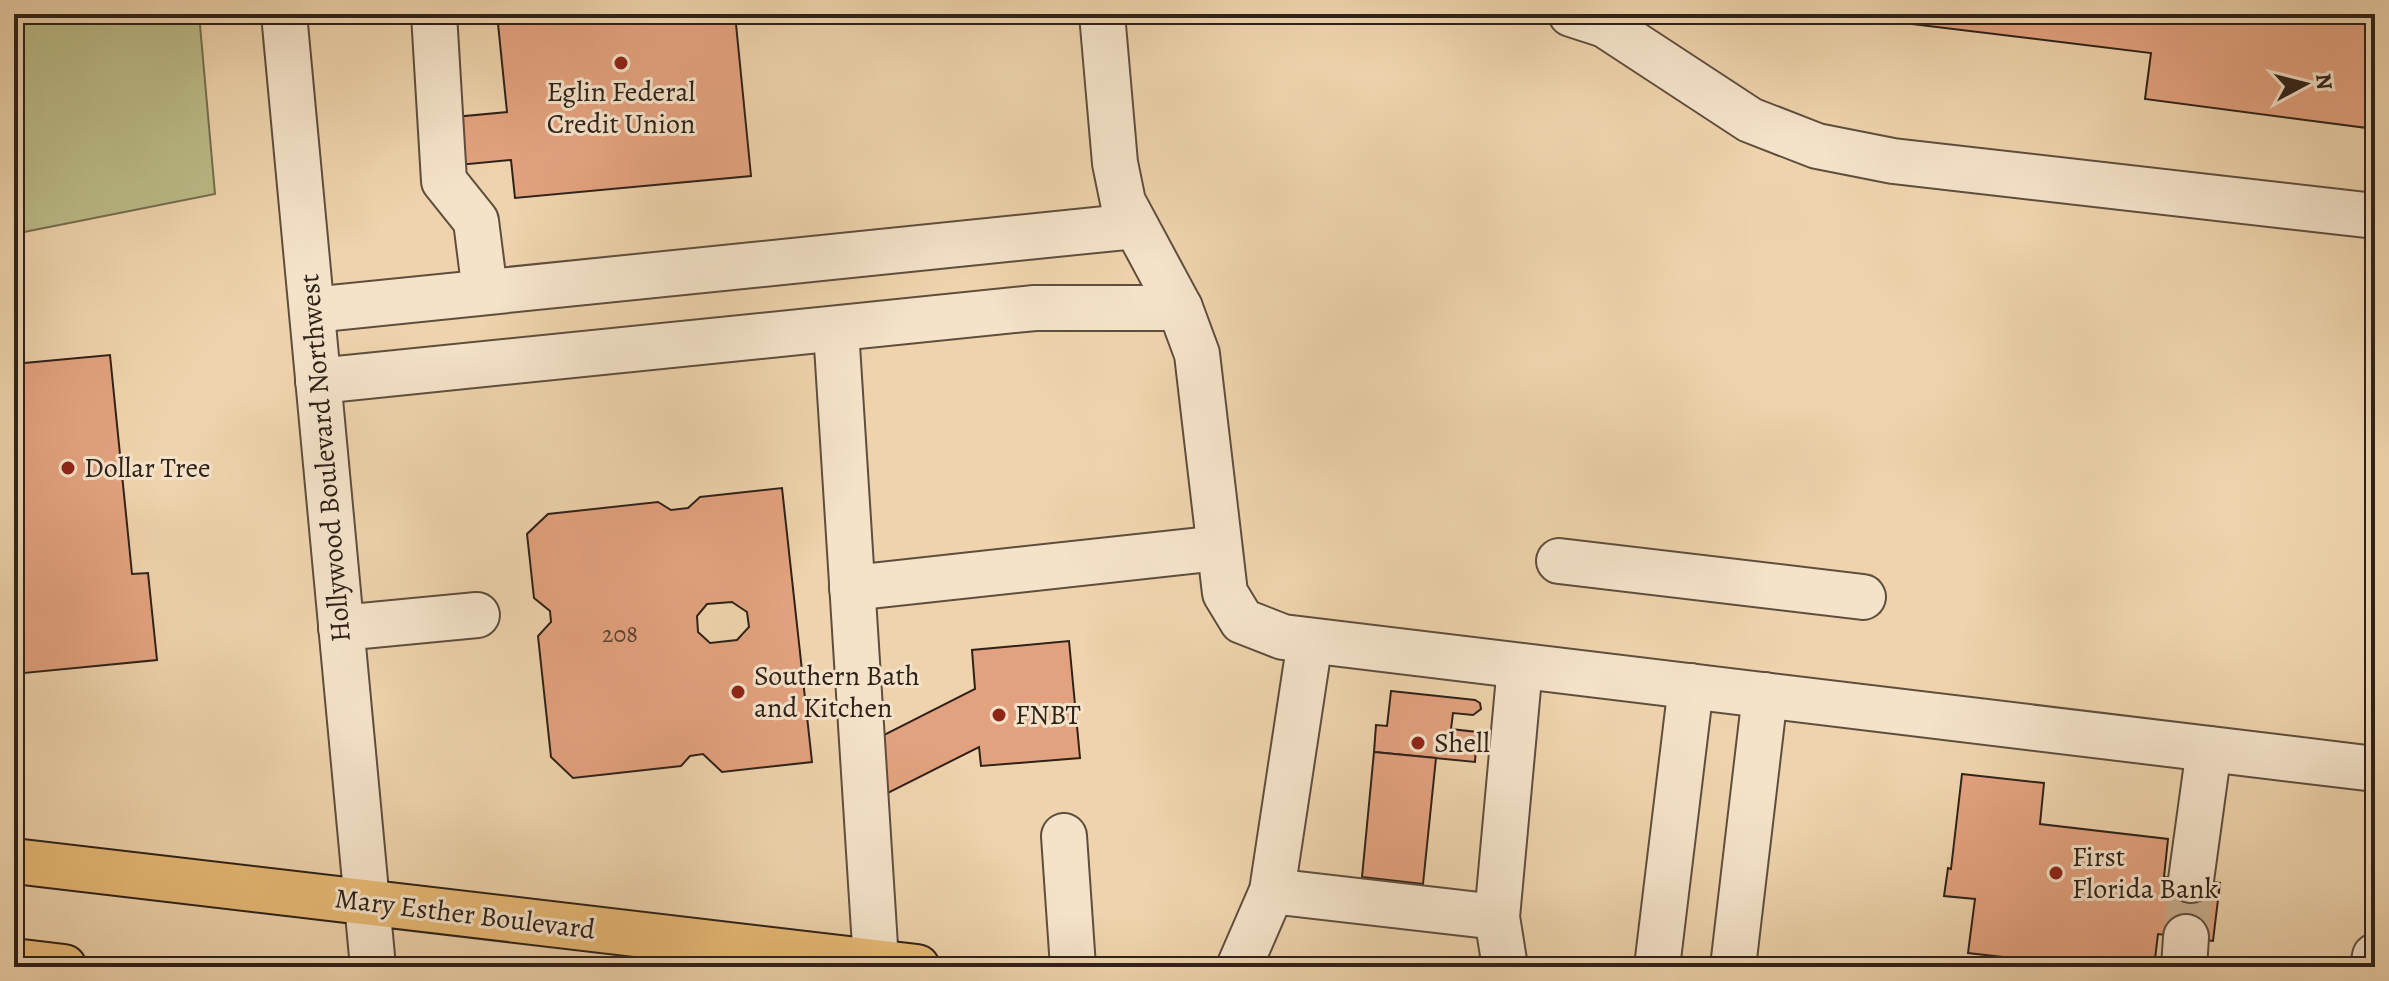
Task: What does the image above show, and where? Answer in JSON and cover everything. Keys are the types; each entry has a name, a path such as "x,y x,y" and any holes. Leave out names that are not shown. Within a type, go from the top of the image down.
{"main road":[{"name":"Mary Esther Boulevard","path":"14,861 896,965"},
{"path":"18,963 64,967"}],"street":[{"name":"Hollywood Boulevard Northwest","path":"284,14 373,967"},
{"path":"434,14 444,181 476,221 485,292"},
{"path":"1102,14 1115,163 1123,202 1180,308 1197,354 1225,593 1242,621 1283,637 1310,641 2375,769"},
{"path":"1571,14 1605,25 1750,120 1817,146 1893,161 2375,216"},
{"path":"312,310 1135,226"},
{"path":"318,381 1035,308 1180,308"},
{"path":"836,330 852,588 896,965"},
{"path":"852,588 1219,548"},
{"path":"1559,561 1863,597"},
{"path":"341,628 477,615"},
{"path":"1239,967 1272,891 1310,641"},
{"path":"1505,967 1497,917 1520,666"},
{"path":"1657,967 1691,686"},
{"path":"1733,967 1765,695"},
{"path":"2191,880 2209,749"},
{"path":"1064,836 1073,967"},
{"path":"1272,891 1497,917"},
{"path":"2373,967 2375,956"}],"green space":[{"path":"14,14 199,14 215,194 14,234"}],"building":[{"name":"Eglin Federal Credit Union","path":"497,14 735,14 751,176 515,198 511,160 448,166 444,118 507,112"},
{"path":"1829,14 2375,14 2375,129 2145,99 2151,53"},
{"name":"Dollar Tree","path":"110,355 132,574 148,573 157,660 14,674 14,364"},
{"path":"782,488 812,762 722,772 703,754 690,756 681,766 573,778 551,757 538,636 551,622 550,611 534,598 527,534 548,514 658,502 671,510 688,508 700,497","holes":["732,602 747,612 749,627 737,640 710,643 698,632 697,616 707,604"]},
{"name":"FNBT","path":"1069,641 1080,758 981,766 979,747 874,800 870,742 975,689 972,650"},
{"path":"1391,691 1480,703 1481,709 1473,715 1453,713 1451,729 1477,732 1475,762 1374,752 1376,725 1387,726"},
{"path":"1374,752 1436,758 1423,884 1362,877"},
{"name":"First Florida Bank","path":"1962,774 2044,783 2040,824 2168,839 2164,877 2220,883 2213,941 2158,934 2154,967 2092,967 1968,953 1975,899 1944,896 1948,868 1951,869"}],"tunnel":[{"path":"2186,937 2191,880"}],"place":[{"name":"Eglin Federal Credit Union","path":"621,63"},
{"name":"Dollar Tree","path":"68,468"},
{"name":"Southern Bath and Kitchen","path":"738,692"},
{"name":"FNBT","path":"999,715"},
{"name":"Shell","path":"1418,743"},
{"name":"First Florida Bank","path":"2056,873"}]}
